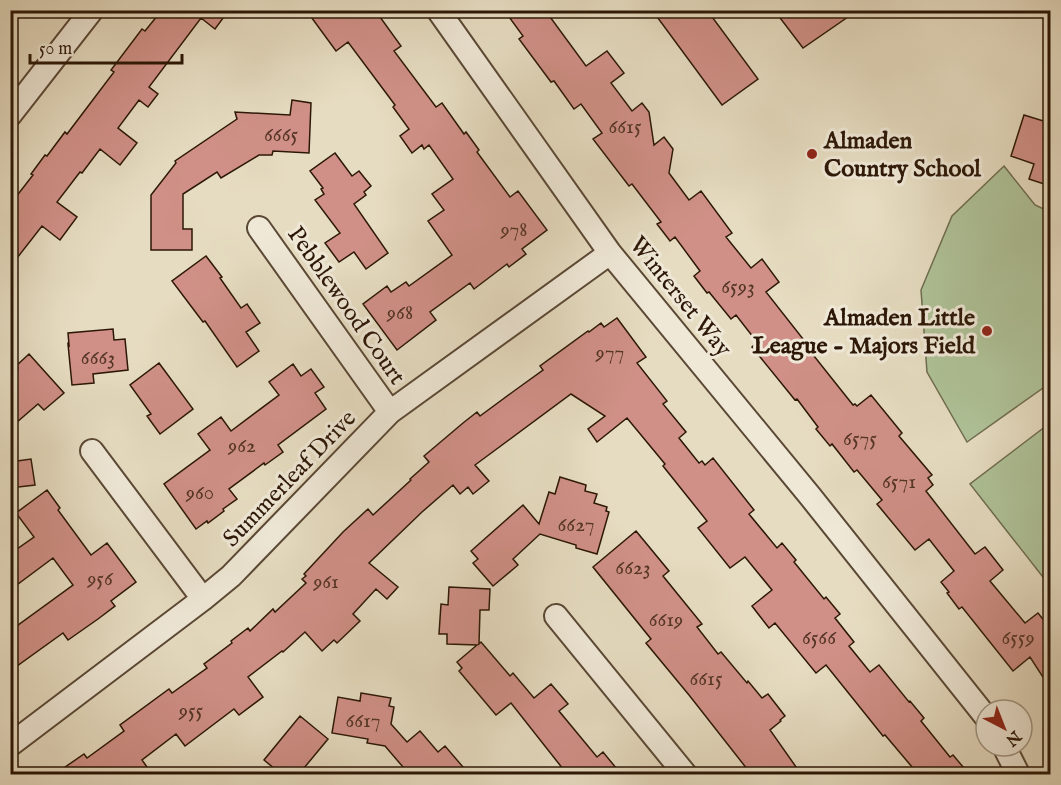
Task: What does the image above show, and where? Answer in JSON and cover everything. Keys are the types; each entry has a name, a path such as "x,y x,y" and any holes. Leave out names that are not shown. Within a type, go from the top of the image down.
{"street":[{"path":"10,115 18,89 92,10"},
{"name":"Winterset Way","path":"438,10 610,253 810,496 974,702"},
{"name":"Pebblewood Court","path":"259,228 390,412"},
{"name":"Summerleaf Drive","path":"10,745 231,576 390,412 610,253"},
{"path":"92,451 203,599"},
{"path":"556,616 685,774"},
{"path":"1010,758 1018,774"}],"green space":[{"name":"Almaden Little League - Majors Field","path":"1004,166 1035,205 1050,212 1050,383 967,442 927,372 921,290 952,216"},
{"path":"1050,423 1050,586 970,484"}],"building":[{"path":"162,10 229,10 215,29 201,18 149,87 158,94 148,107 139,100 118,128 137,143 120,165 100,149 57,202 77,217 60,240 42,226 10,267 10,215 17,207 12,202 45,155 47,156 65,132 67,134 114,72 111,70 142,29 145,31"},
{"path":"306,10 375,10 401,46 394,51 436,107 442,103 464,134 466,132 479,150 477,152 510,197 518,191 547,230 522,249 526,254 509,267 507,264 474,289 470,283 430,312 436,320 397,350 363,304 387,286 391,292 406,282 409,286 452,255 428,221 444,210 432,194 453,179 429,145 424,149 422,145 412,153 400,136 409,129 393,107 395,105 348,42 336,51"},
{"path":"504,10 545,10 586,66 607,51 624,73 611,83 632,111 642,103 649,112 654,145 664,137 673,149 669,173 689,200 701,191 732,233 726,237 751,268 762,259 779,282 766,292 807,344 806,346 853,405 857,406 871,395 902,433 899,436 932,475 928,478 933,485 926,491 975,554 985,547 1003,570 990,581 1025,623 1038,613 1050,628 1050,688 1030,657 1013,671 962,607 959,609 941,582 954,571 929,539 915,550 877,504 882,500 857,470 854,472 832,444 830,446 816,429 818,427 797,399 795,400 752,347 757,342 736,315 731,319 694,276 700,271 675,237 670,241 657,224 661,222 632,184 629,186 593,139 602,133 581,104 574,109 554,81 551,82 519,39 523,36"},
{"path":"652,10 707,10 758,79 722,105"},
{"path":"774,10 858,10 803,48"},
{"path":"292,100 311,103 309,153 273,151 272,155 259,155 221,178 217,172 183,194 183,229 192,229 192,250 151,250 151,195 176,163 175,161 237,119 235,112 290,115"},
{"path":"1024,115 1050,123 1050,186 1029,179 1034,164 1011,156"},
{"path":"335,153 352,176 359,171 371,186 364,192 366,195 354,204 388,253 366,269 354,252 339,262 325,243 340,233 315,200 324,194 321,189 323,188 310,171"},
{"path":"206,256 241,308 247,304 260,323 246,332 259,351 237,367 205,321 203,322 172,281"},
{"path":"617,318 646,357 637,363 667,401 663,404 686,432 679,438 699,463 702,461 705,465 713,458 754,510 749,514 777,548 782,543 796,560 794,562 824,599 826,597 840,614 835,618 854,642 849,646 870,672 879,665 924,718 921,721 950,757 953,755 969,774 918,774 885,735 883,736 826,665 816,673 775,623 769,628 752,606 772,590 745,557 730,568 698,528 707,521 627,418 597,442 588,429 605,416 571,394 475,465 489,481 473,494 468,487 460,494 453,485 369,563 398,587 387,599 376,589 353,614 360,621 337,643 334,640 322,651 305,632 283,652 248,677 263,697 239,715 234,709 185,746 176,734 142,760 152,774 55,774 84,754 87,758 124,731 120,725 169,689 172,693 207,668 204,664 232,643 231,641 248,628 250,631 273,609 275,612 306,583 302,579 306,576 304,574 343,532 368,509 373,515 429,462 424,456 463,423 477,412 480,416 543,370 540,366 588,331 601,323 604,327"},
{"path":"113,329 114,340 125,339 128,370 93,374 94,383 72,385 68,333"},
{"path":"29,354 64,393 44,410 38,404 10,428 10,375"},
{"path":"159,363 193,409 160,434 147,416 151,414 130,385"},
{"path":"293,364 301,376 311,369 324,387 315,393 326,409 278,445 283,452 229,489 237,499 208,523 207,521 196,529 164,484 210,450 198,434 221,417 231,431 279,395 269,382"},
{"path":"31,459 35,485 10,488 10,462"},
{"path":"560,477 586,485 585,491 597,494 594,503 607,507 606,511 609,512 597,554 540,534 513,559 518,565 493,586 473,563 478,559 471,551 523,505 539,524 549,492 555,494"},
{"path":"47,490 60,508 58,510 91,555 107,543 136,582 111,601 115,606 98,619 68,640 63,633 10,671 10,631 73,585 53,558 10,590 10,554 34,537 16,513"},
{"path":"636,531 669,571 663,576 702,624 697,627 718,654 721,652 762,698 768,694 785,716 770,730 801,774 751,774 646,643 651,639 593,567"},
{"path":"449,587 490,589 489,610 480,610 479,644 481,642 510,676 513,673 534,698 551,684 568,704 559,711 597,757 603,752 621,774 567,774 511,703 496,715 459,671 462,668 457,662 477,645 447,644 447,634 439,634 441,604 448,605"},
{"path":"361,693 391,698 389,706 394,707 391,724 407,742 420,731 438,752 445,746 469,774 409,774 385,746 367,743 368,739 332,733 338,697 360,701"},
{"path":"300,716 328,739 299,774 281,774 264,760"}],"place":[{"name":"Almaden Country School","path":"812,154"},
{"name":"Almaden Little League - Majors Field","path":"987,331"}]}
